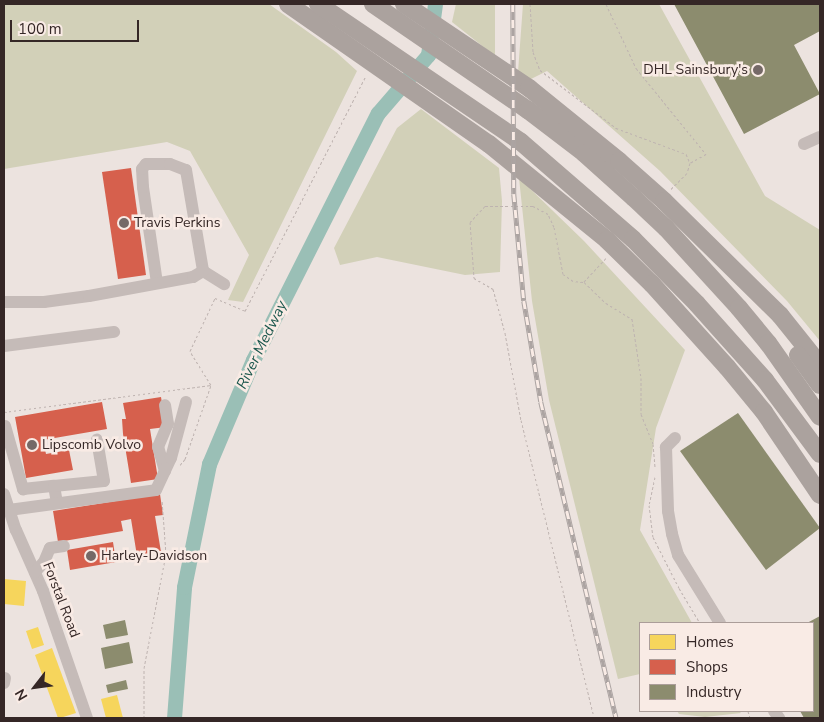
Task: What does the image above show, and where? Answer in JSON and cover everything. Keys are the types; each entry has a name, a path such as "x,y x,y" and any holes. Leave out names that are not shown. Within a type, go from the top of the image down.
{"highway":[{"path":"288,4 325,15 522,142 634,239 697,304 765,380 820,454"},
{"path":"373,4 463,54 485,58 529,88 620,161 780,315 820,365"},
{"path":"404,4 463,54 486,79 584,153 666,228 750,322 820,417"},
{"path":"325,15 469,129 522,168 607,240 691,325 764,412 820,495"},
{"path":"690,227 742,284 820,385"}],"street":[{"path":"804,144 820,136"},
{"path":"157,283 143,187 142,169 146,164 170,164 186,170 203,271 224,284"},
{"path":"4,302 30,302 89,296 193,277 203,271"},
{"path":"4,310 30,302"},
{"path":"4,346 114,332"},
{"path":"5,500 58,503 156,490 171,458 186,402"},
{"path":"164,471 158,447 168,424 165,405"},
{"path":"5,426 23,489 104,481 97,440"},
{"path":"675,438 666,447 668,512 672,534 678,555 719,622"},
{"path":"54,486 58,503"},
{"name":"Forstal Road","path":"5,500 35,572 87,718"},
{"path":"35,572 44,562 50,548 64,546"}],"path":[{"path":"530,4 533,52 540,70 616,128 686,154 690,163"},
{"path":"606,4 636,68 706,154 690,163 687,172"},
{"path":"211,385 190,351 215,298 245,311 366,77"},
{"path":"594,718 521,420 505,333 493,289 474,278 470,222 485,206 533,206 548,214 563,274 573,281 584,282 606,303 632,319 641,378 642,414 654,452 656,475 649,505 653,537 679,588 699,622"},
{"path":"584,282 594,270"},
{"path":"4,412 211,385"},
{"path":"180,465 185,459 211,385"},
{"path":"144,718 144,668 166,554 162,500"}],"shaded area":[{"path":"4,4 269,4 336,52 357,71 243,302 228,300 249,255 190,151 167,142 4,169"},
{"path":"456,4 495,4 495,56 452,22"},
{"path":"523,4 659,4 765,196 820,230 820,341 787,301 660,171 547,71 529,80 518,72"},
{"path":"421,109 499,168 502,201 500,272 465,275 377,257 340,265 334,248 397,128"},
{"path":"519,178 584,241 685,350 656,428 640,530 691,622 639,622 639,674 618,679 549,400 532,301"},
{"path":"678,712 741,713 705,717 679,714"}],"building: Homes":[{"path":"4,579 26,581 24,606 4,604"},
{"path":"38,627 44,645 32,649 26,631"},
{"path":"52,648 76,713 60,718 58,718 35,655"},
{"path":"117,695 123,718 106,718 101,699"}],"building: Shops":[{"name":"Travis Perkins","path":"131,168 146,275 118,279 102,172"},
{"name":"Lipscomb Volvo","path":"161,397 166,427 150,429 158,479 131,483 123,434 122,419 126,419 123,403"},
{"name":"Lipscomb Volvo","path":"102,402 107,429 43,440 46,454 69,450 73,470 26,478 15,417"},
{"path":"160,494 163,515 155,516 161,552 137,556 131,519 121,521 123,531 58,542 53,511"},
{"name":"Harley-Davidson","path":"113,542 116,562 70,570 67,550"}],"building: Industry":[{"name":"DHL Sainsbury's","path":"674,4 820,4 820,31 794,45 820,94 744,134"},
{"path":"738,413 820,528 766,570 680,451"},
{"path":"820,616 820,718 804,718 801,712 814,712 814,622 809,622"},
{"path":"125,620 128,635 106,639 103,625"},
{"path":"129,642 133,663 105,669 101,648"},
{"path":"126,680 128,689 108,693 106,685"}],"waterway":[{"name":"River Medway","path":"174,718 184,587 209,464 253,360 378,113 428,55 435,4"}],"railway":[{"path":"513,4 514,194 524,301 541,402 616,718"}],"place":[{"name":"DHL Sainsbury's","path":"758,70"},
{"name":"Travis Perkins","path":"124,223"},
{"name":"Lipscomb Volvo","path":"32,445"},
{"name":"Harley-Davidson","path":"91,556"}]}
